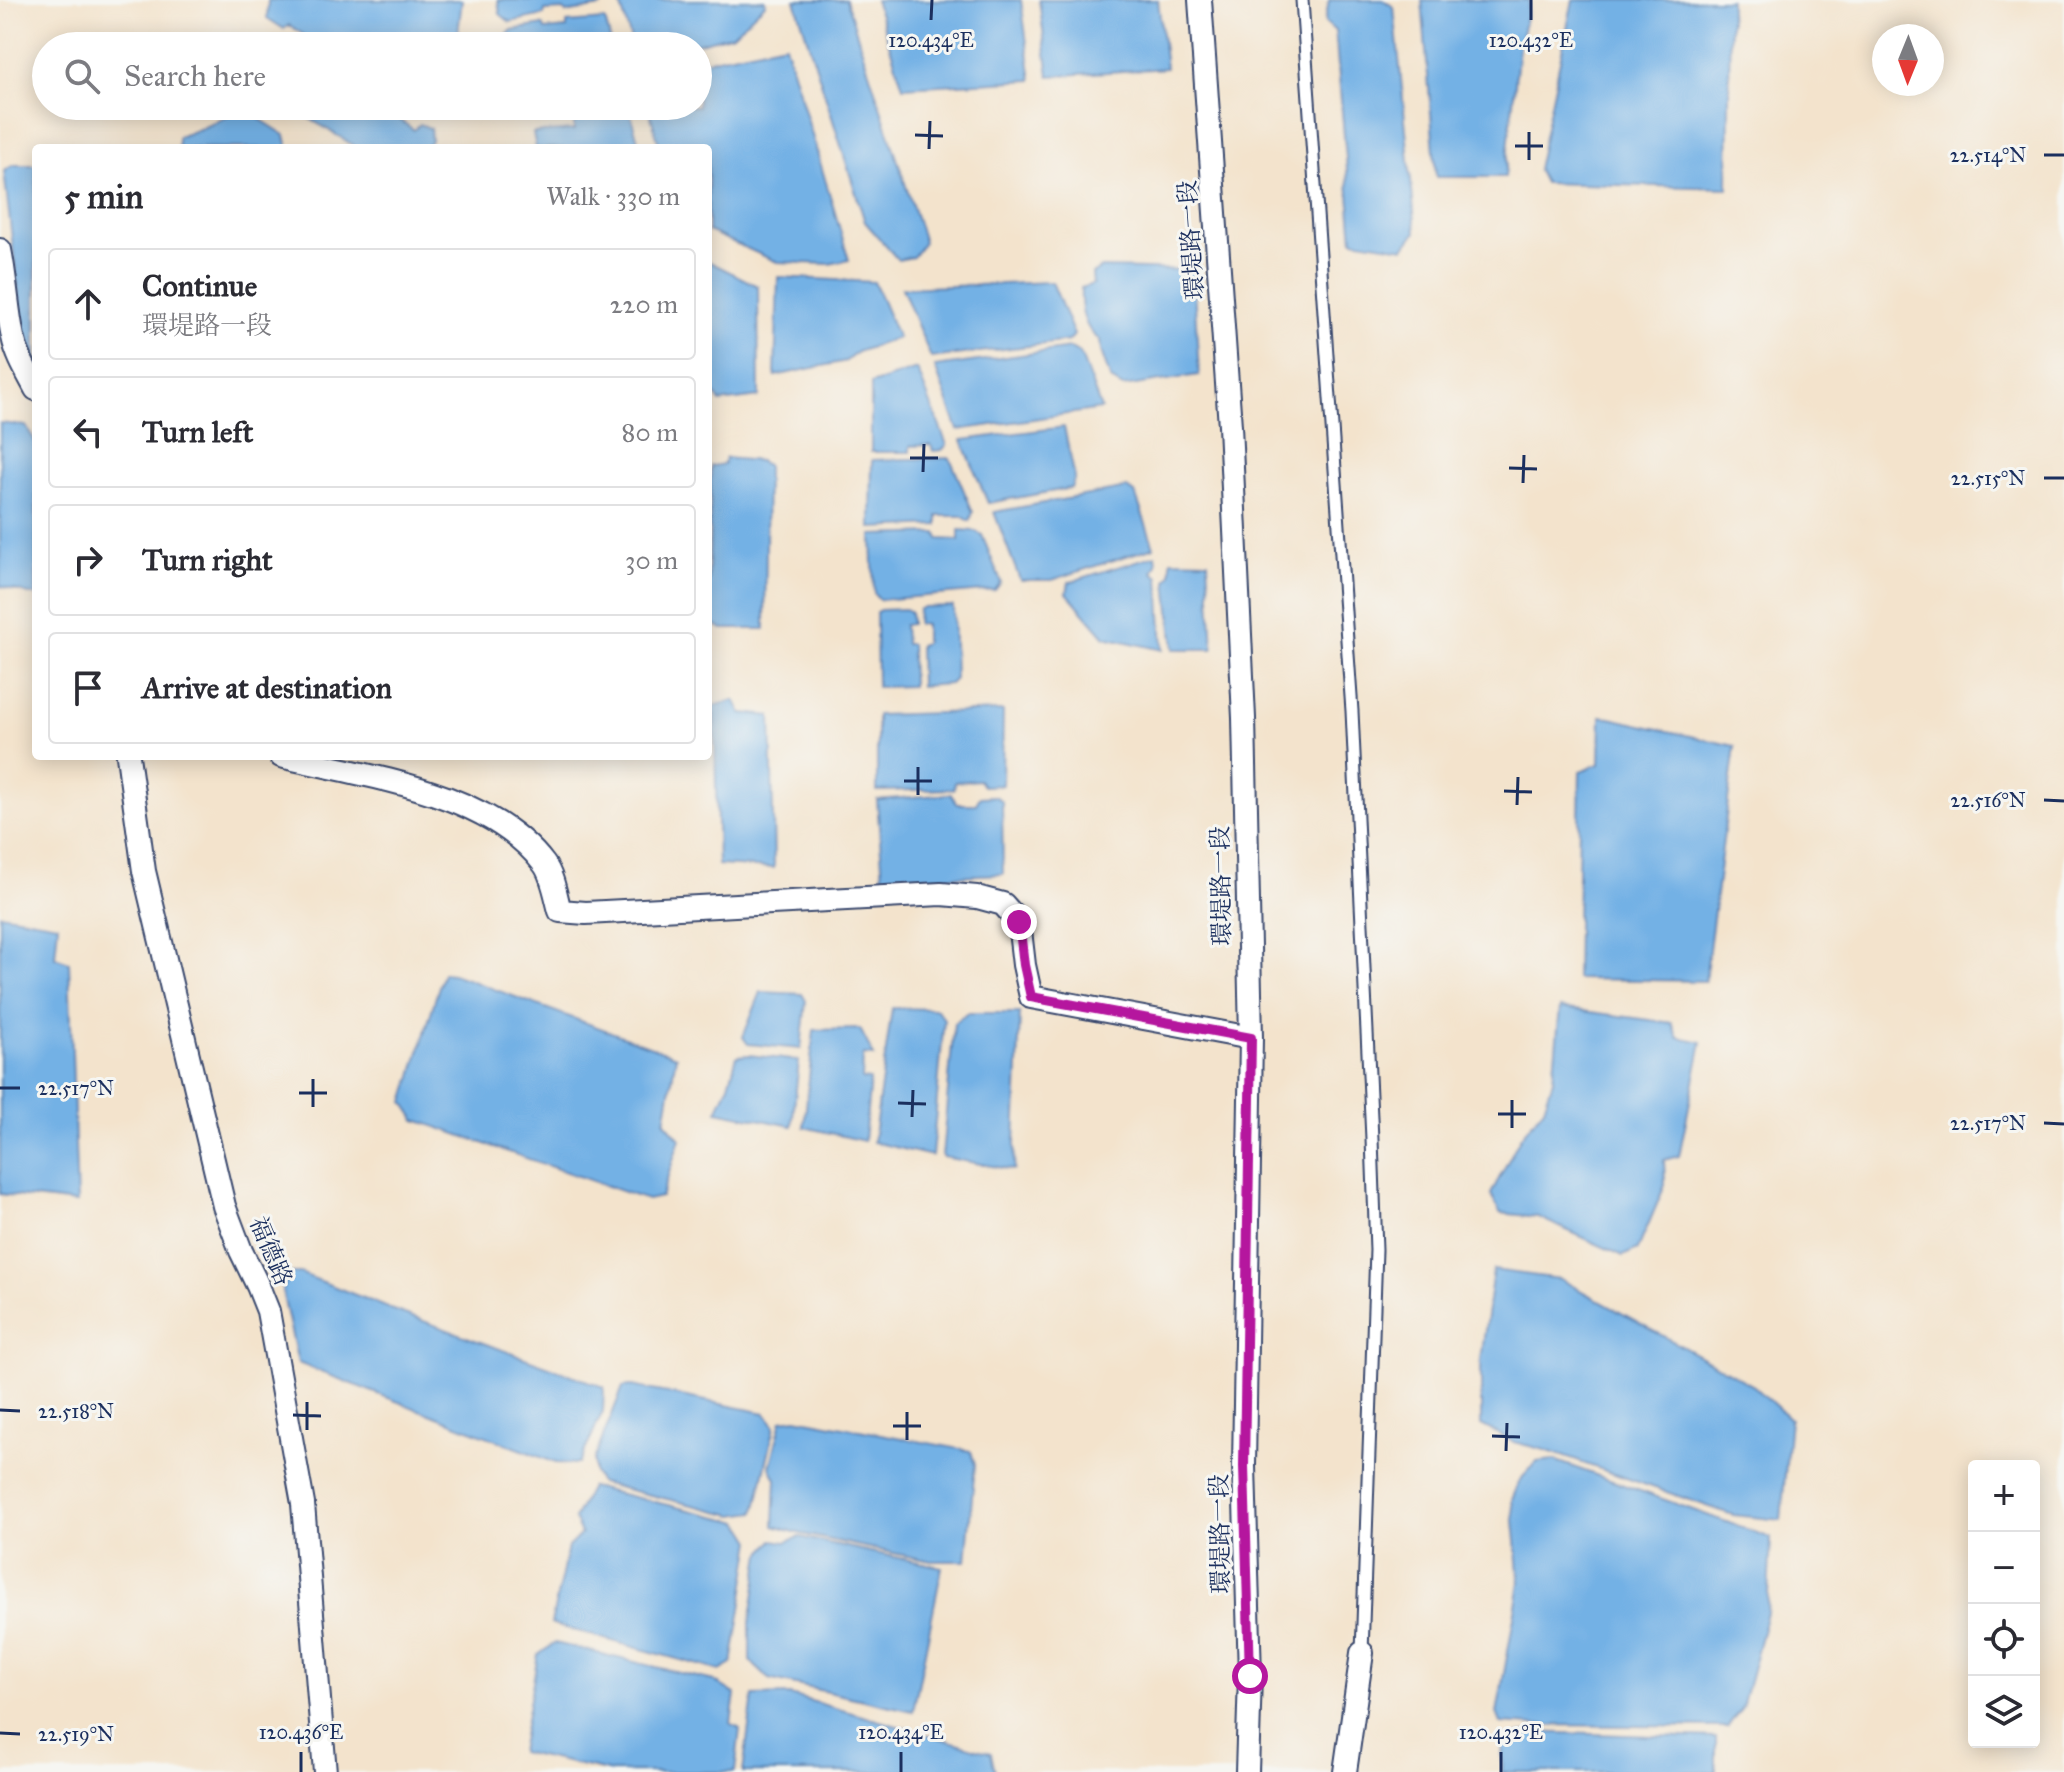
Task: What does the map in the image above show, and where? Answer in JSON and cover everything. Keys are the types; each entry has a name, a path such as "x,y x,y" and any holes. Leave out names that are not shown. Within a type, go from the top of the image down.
{"street":[{"name":"環堤路一段","path":"1200,0 1231,457 1244,718 1251,1038 1244,1466 1250,1676 1247,1772"},
{"path":"0,250 13,337 32,381"},
{"name":"福德路","path":"129,760 144,871 224,1206 268,1311 303,1504 325,1772"},
{"path":"299,760 405,784 471,808 513,831 547,867 560,911 586,913 941,894 977,897 1003,904 1019,922 1031,997 1251,1038"},
{"path":"1345,1772 1362,1653"}],"lane":[{"path":"1302,0 1352,711 1376,1250 1362,1653"}],"water":[{"path":"268,0 462,0 458,32 300,32 289,25 284,29 267,18"},
{"path":"498,0 599,0 601,7 566,13 564,10 545,11 544,15 510,22 500,14"},
{"path":"619,0 765,0 766,3 733,34 712,40 712,32 629,32"},
{"path":"795,0 846,0 924,242 913,257 898,260 865,222"},
{"path":"875,0 1021,0 1032,80 903,87"},
{"path":"1039,0 1158,0 1166,68 1049,76"},
{"path":"1329,0 1383,0 1394,7 1416,232 1404,248 1353,240 1335,31 1325,22"},
{"path":"1422,0 1530,0 1519,47 1505,177 1436,177"},
{"path":"1573,0 1730,0 1728,188 1544,183 1537,169"},
{"path":"605,20 608,32 510,32 543,25 545,30 567,28 567,23"},
{"path":"785,44 849,260 829,264 777,262 712,233 712,144 659,144 652,120 712,120 712,59"},
{"path":"220,120 261,120 285,135 287,144 178,144 178,137"},
{"path":"312,120 400,120 414,130 420,124 430,128 428,144 351,144"},
{"path":"574,120 632,120 639,144 535,144 533,133 574,130"},
{"path":"14,165 32,165 32,365 25,349 4,171"},
{"path":"712,263 758,286 759,397 720,402 712,390"},
{"path":"1101,268 1193,270 1199,375 1123,387 1111,380 1100,340 1086,324 1081,302 1081,288 1093,284 1092,274"},
{"path":"778,277 874,282 898,338 857,352 846,361 775,376"},
{"path":"1052,282 1074,335 1069,341 931,358 902,288"},
{"path":"1070,348 1080,353 1101,409 958,430 935,367"},
{"path":"917,369 947,445 942,450 933,451 931,445 910,446 910,452 871,452 871,384"},
{"path":"0,423 26,426 32,436 32,595 0,586"},
{"path":"1064,427 1075,478 1071,488 988,503 962,440"},
{"path":"725,458 759,461 767,465 765,629 722,629 712,623 712,466 724,464"},
{"path":"950,458 973,512 970,521 961,516 938,516 938,525 871,528 872,460"},
{"path":"1127,488 1135,493 1154,547 1052,580 1020,580 994,512"},
{"path":"959,530 975,531 982,535 1001,582 995,590 879,600 874,594 872,535 937,533 939,539 959,540"},
{"path":"1156,555 1157,564 1153,572 1159,577 1163,650 1105,637 1067,593 1069,582"},
{"path":"1171,560 1208,561 1213,649 1174,649 1167,581 1171,574"},
{"path":"953,606 955,679 950,684 920,686 919,645 925,643 925,625 917,624 918,610 923,607"},
{"path":"905,609 910,612 911,624 904,625 905,644 911,644 912,686 877,687 876,612"},
{"path":"735,700 742,713 771,716 774,868 718,865 714,706"},
{"path":"1003,711 1002,785 983,786 979,780 955,782 954,789 877,791 877,715"},
{"path":"1601,716 1735,746 1705,981 1576,979 1580,771 1600,764"},
{"path":"951,794 957,804 976,804 980,797 995,796 1002,801 1003,874 883,879 877,800"},
{"path":"0,914 58,924 55,957 69,962 77,1203 0,1194"},
{"path":"443,973 453,974 676,1056 665,1122 680,1139 661,1197 647,1200 416,1120 404,1102"},
{"path":"761,992 802,994 806,1001 801,1049 748,1044 743,1037"},
{"path":"892,1008 936,1009 944,1019 932,1156 873,1142"},
{"path":"1560,1008 1672,1023 1678,1037 1702,1042 1679,1156 1664,1160 1665,1185 1638,1249 1623,1256 1538,1217 1500,1213 1491,1194 1521,1136 1544,1108 1553,1080"},
{"path":"968,1013 1020,1013 1014,1170 942,1157 954,1023"},
{"path":"860,1029 874,1056 863,1055 862,1079 870,1080 864,1141 804,1127 814,1030"},
{"path":"737,1056 799,1061 792,1126 717,1111"},
{"path":"1493,1270 1560,1279 1754,1386 1790,1419 1781,1520 1733,1515 1514,1442 1481,1425 1481,1360"},
{"path":"289,1273 300,1273 604,1387 603,1411 579,1464 556,1463 298,1363 282,1291"},
{"path":"632,1386 765,1413 775,1426 755,1512 734,1515 600,1483 594,1473 594,1460 623,1387"},
{"path":"796,1418 971,1451 975,1465 966,1561 931,1561 774,1526 776,1479 770,1467 782,1420"},
{"path":"1554,1460 1771,1538 1767,1613 1742,1707 1727,1727 1501,1723 1497,1713 1520,1583 1512,1500 1520,1480 1537,1462"},
{"path":"591,1487 740,1522 752,1541 732,1664 720,1671 551,1624 568,1547 581,1534 574,1519"},
{"path":"800,1537 942,1567 913,1711 769,1679 750,1661 750,1623 761,1554 773,1540 786,1542"},
{"path":"555,1643 714,1681 735,1694 731,1723 740,1729 735,1772 612,1772 520,1752 538,1655"},
{"path":"790,1695 991,1753 995,1772 743,1772 753,1696"},
{"path":"1529,1732 1716,1738 1716,1772 1502,1772 1503,1737"}],"route":[{"path":"1019,922 1031,997 1251,1038 1244,1466 1250,1676"}]}
